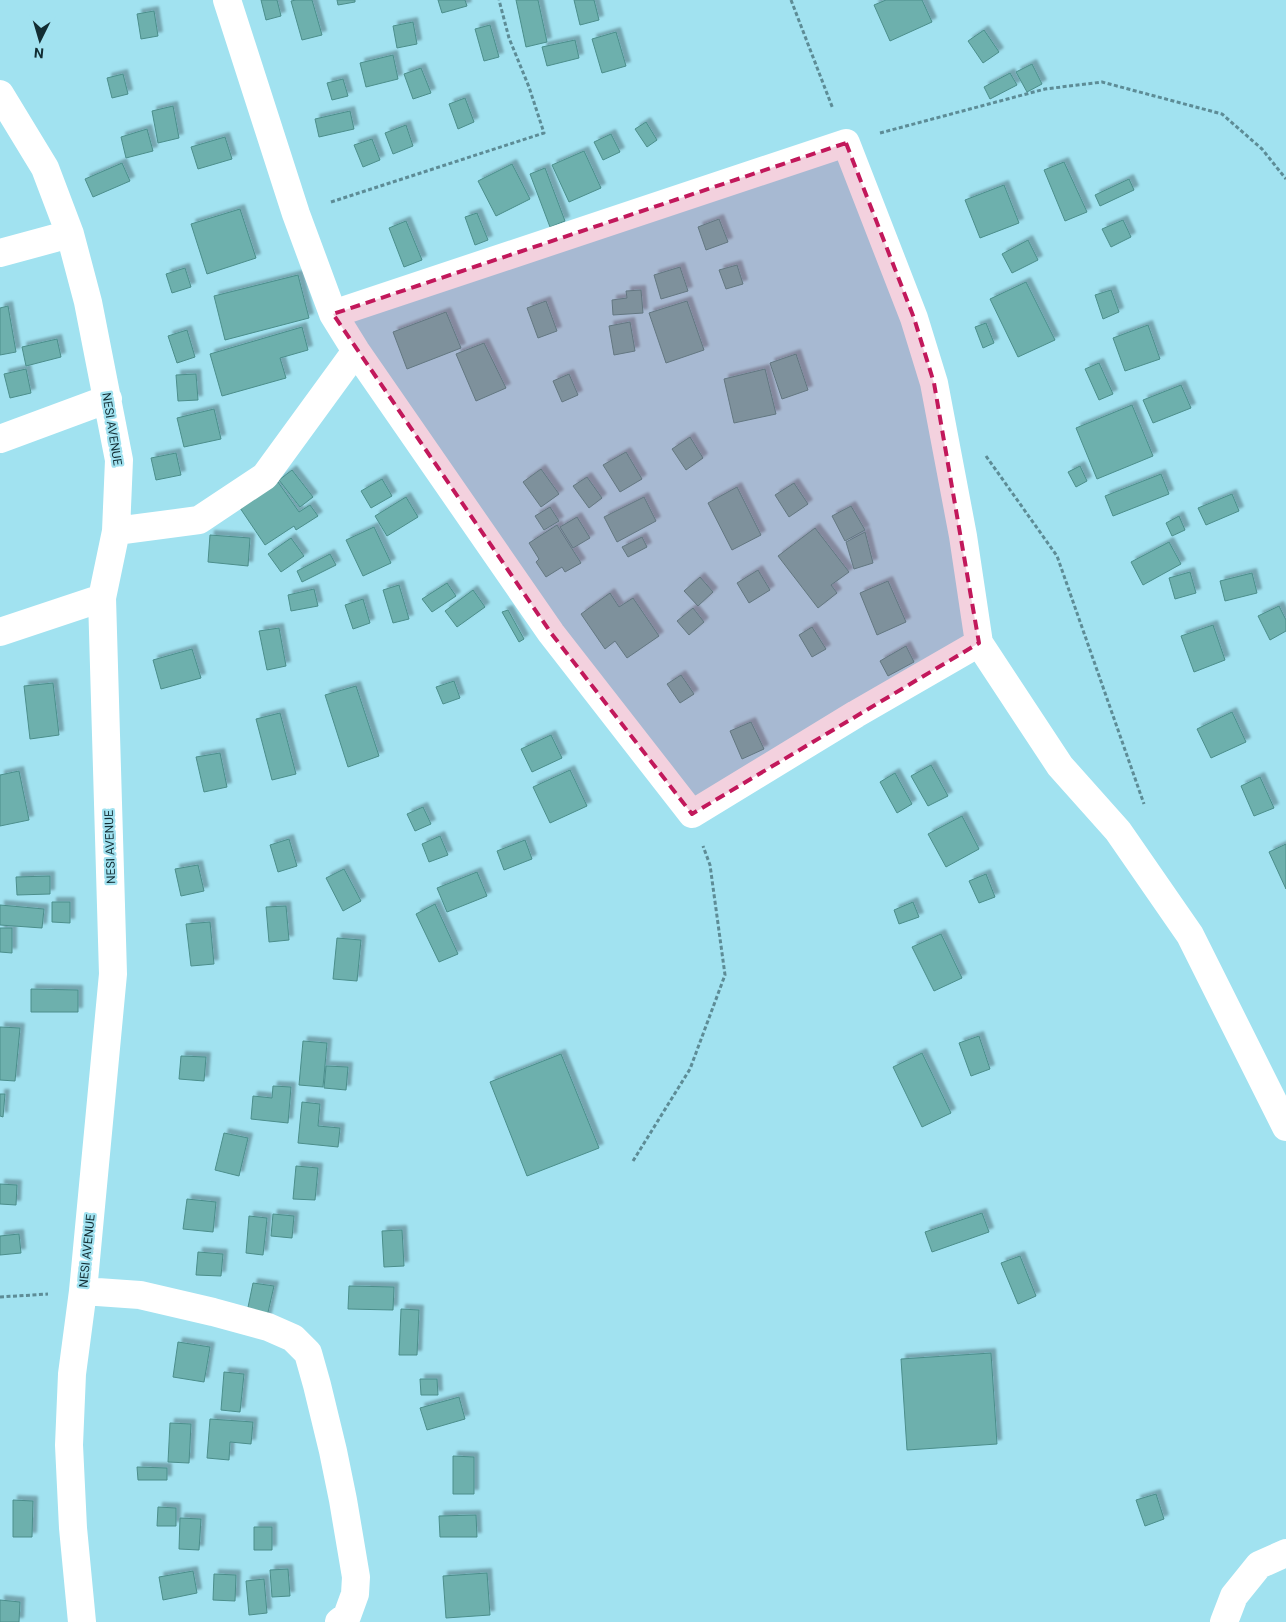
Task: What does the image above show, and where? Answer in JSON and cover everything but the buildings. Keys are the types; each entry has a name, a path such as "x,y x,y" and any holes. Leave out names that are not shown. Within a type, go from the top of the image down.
{"street":[{"path":"226,0 296,214 333,314 356,351 551,633 692,814 856,714 979,643"},
{"name":"NESI AVENUE","path":"0,94 11,130 45,168 70,234 88,302 119,460 116,531 102,598 114,974 83,1291 72,1374 69,1445 73,1528 82,1622"},
{"path":"333,314 846,142 914,318 934,383 979,643 1060,766 1118,830 1190,935 1286,1127"},
{"path":"0,253 70,234"},
{"path":"116,531 199,520 265,476 356,351"},
{"path":"0,439 108,399"},
{"path":"0,632 102,598"},
{"path":"83,1291 140,1295 250,1322 268,1327 293,1338 308,1353 338,1476 356,1577 355,1594 347,1616 340,1622"},
{"path":"1224,1622 1234,1596 1259,1565 1286,1553"}],"path":[{"path":"296,214 544,132 529,87 509,38 499,0"},
{"path":"792,0 846,142 1045,89 1102,82 1222,114 1262,150 1286,179"},
{"path":"984,454 1057,556 1144,805"},
{"path":"633,1161 690,1069 725,975 710,865 692,814"},
{"path":"0,1297 83,1291"}],"highlighted area":[{"path":"846,143 914,318 934,383 979,643 692,814 551,633 333,314"}]}
